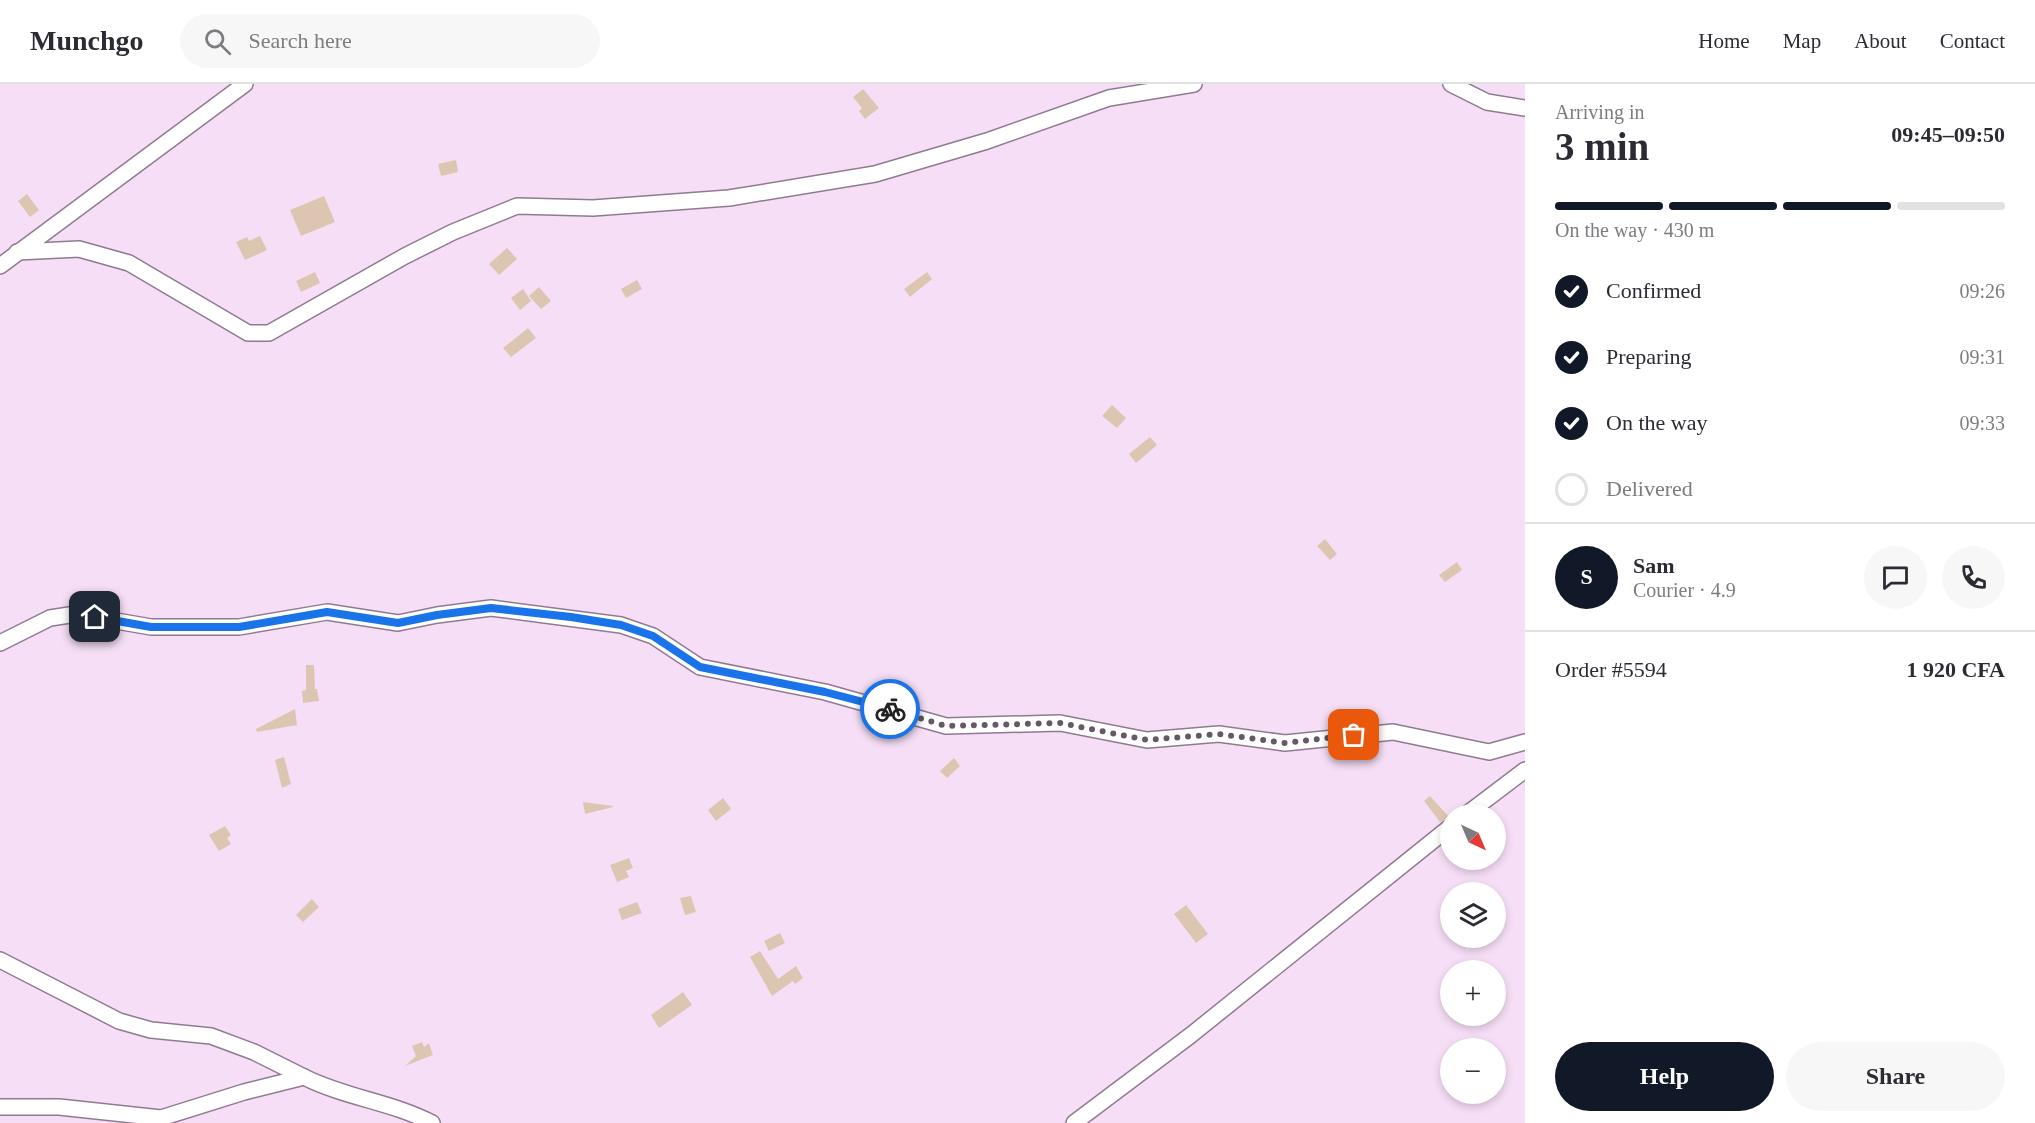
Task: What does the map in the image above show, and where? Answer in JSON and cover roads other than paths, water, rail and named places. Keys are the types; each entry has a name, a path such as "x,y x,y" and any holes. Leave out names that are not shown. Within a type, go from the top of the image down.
{"street":[{"path":"0,266 245,84"},
{"path":"17,252 79,249 129,263 248,333 270,333 424,246 518,206 593,208 729,198 875,174 987,141 1109,98 1194,84"},
{"path":"1451,84 1488,102 1525,108"},
{"path":"0,643 50,618 76,614 151,627 239,627 327,612 398,623 491,608 621,625 653,636 700,667 825,692 946,726 1060,723 1147,740 1219,734 1285,743 1393,732 1489,752 1525,742"},
{"path":"1480,804 1525,770"},
{"path":"1074,1123 1191,1035 1440,836"},
{"path":"0,960 119,1021 151,1030 212,1036 254,1052 328,1089 416,1114 432,1123"},
{"path":"0,1107 58,1107 161,1118 244,1092 304,1077"}]}
